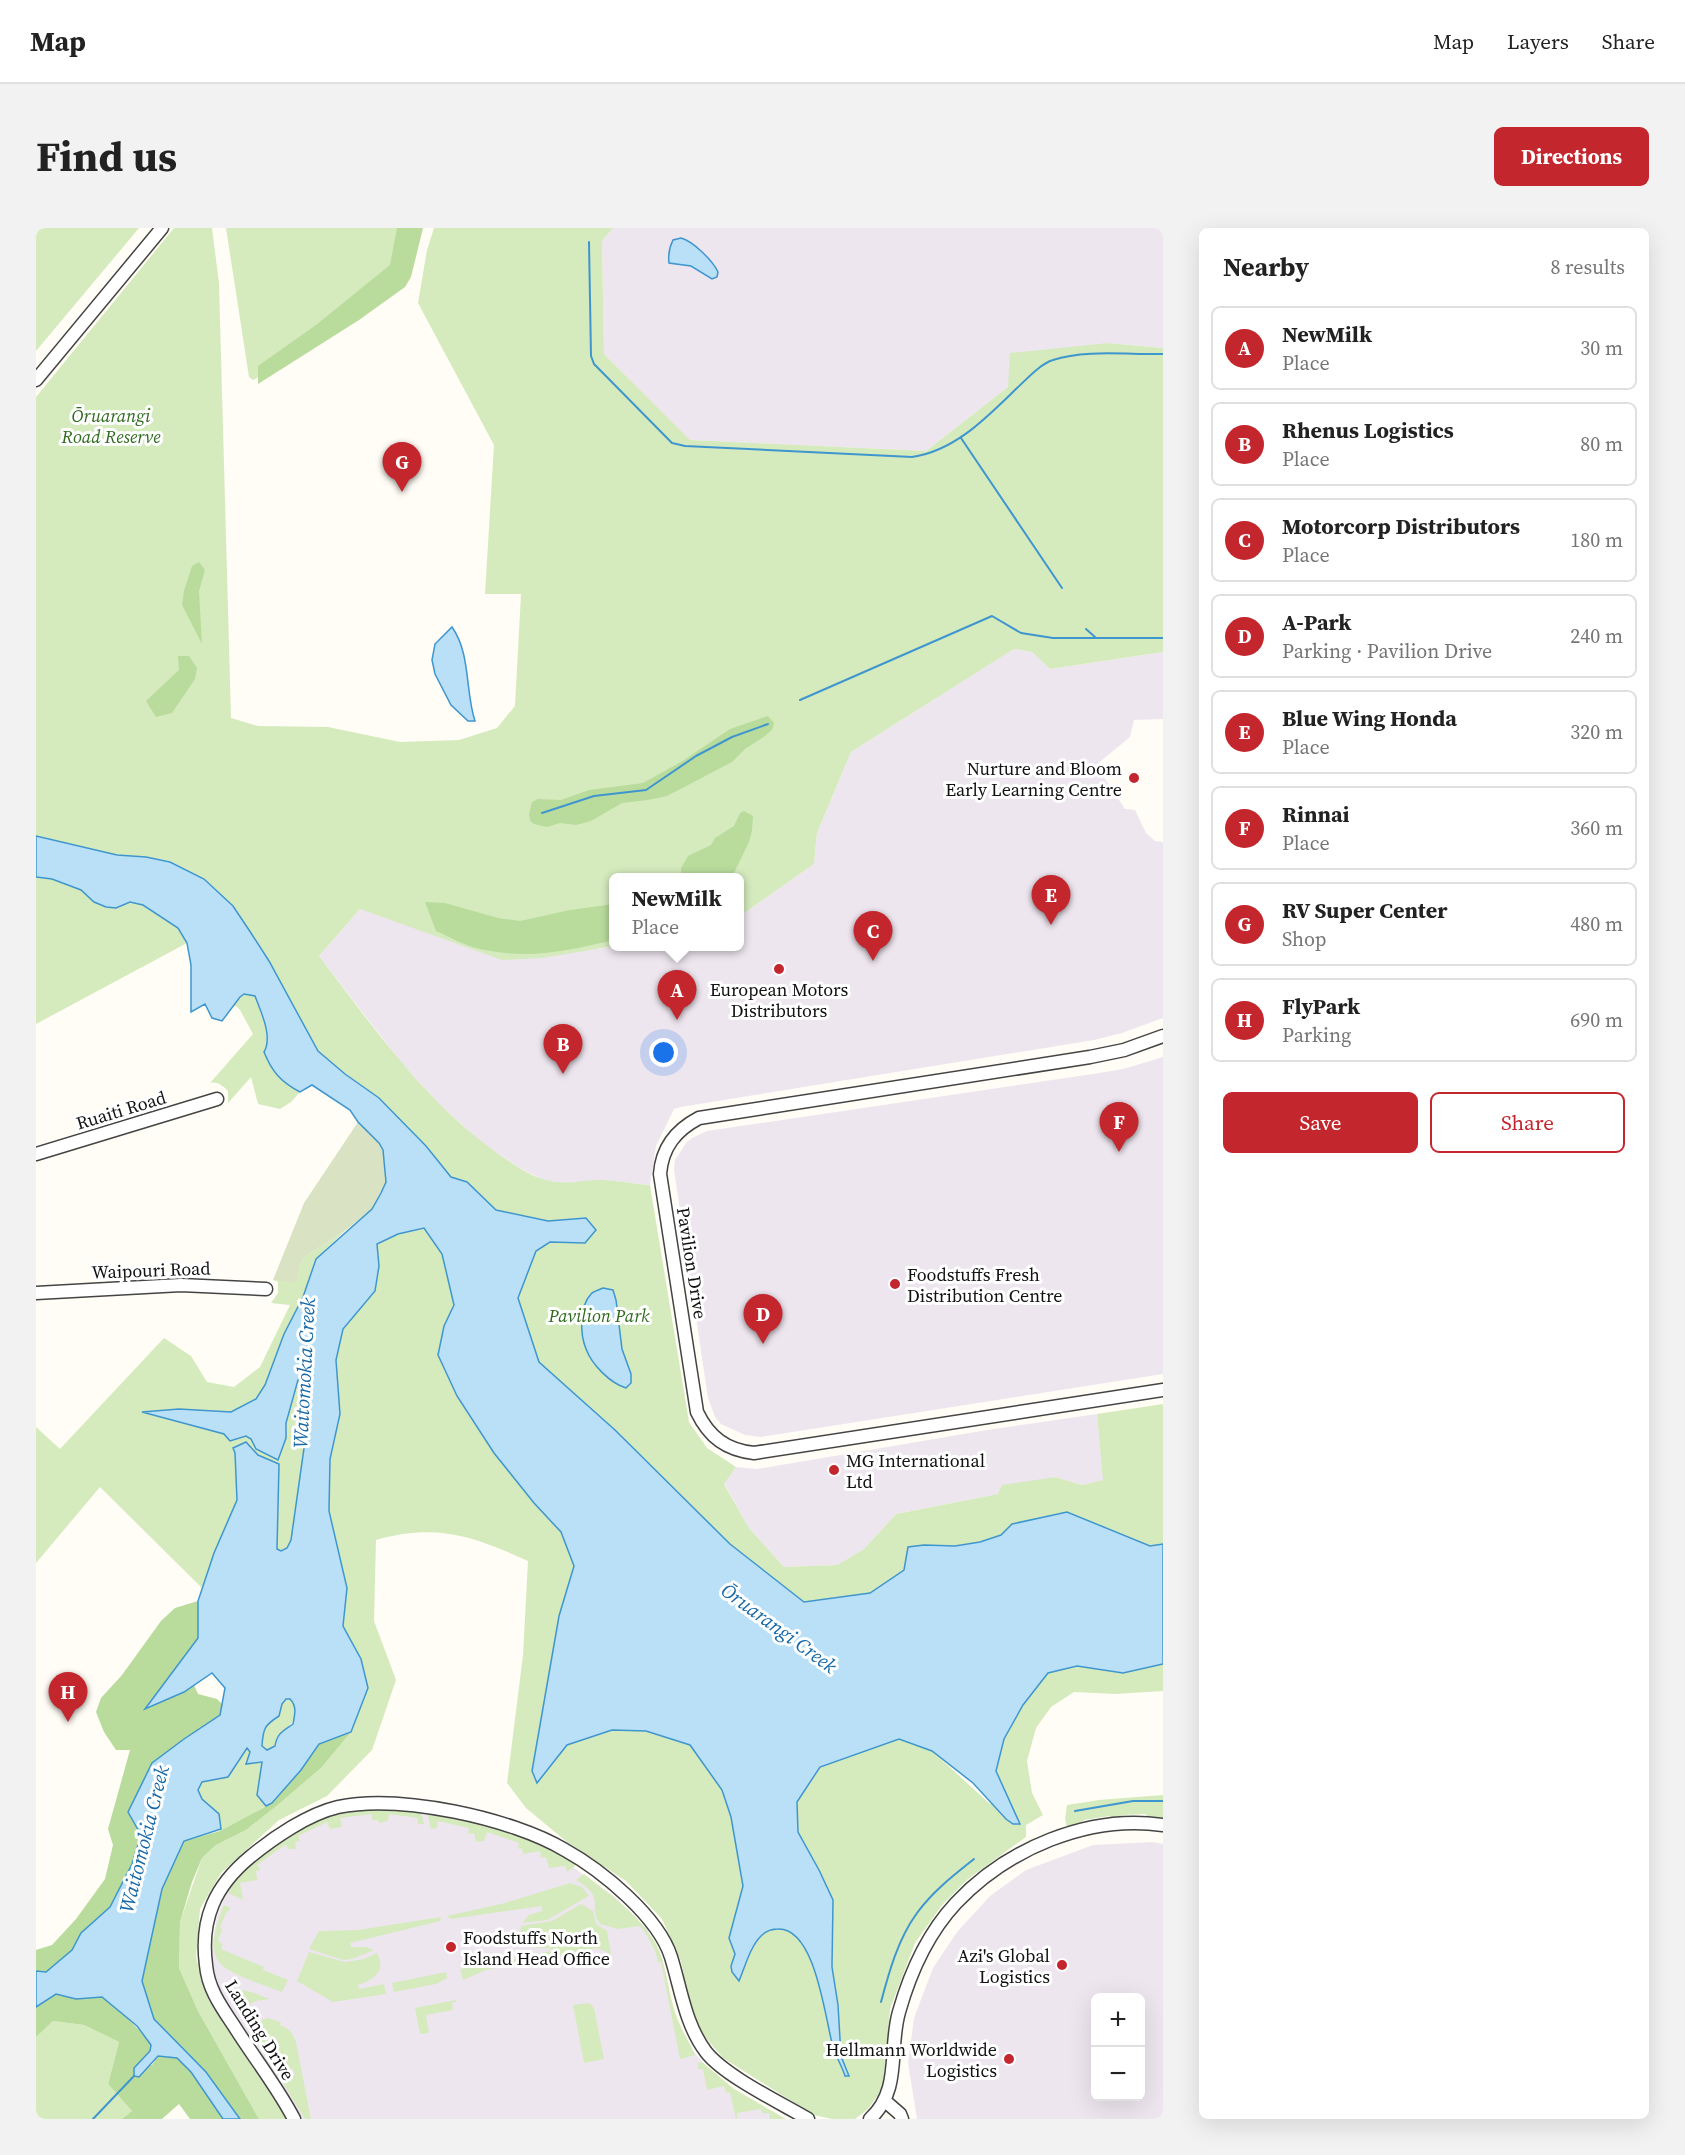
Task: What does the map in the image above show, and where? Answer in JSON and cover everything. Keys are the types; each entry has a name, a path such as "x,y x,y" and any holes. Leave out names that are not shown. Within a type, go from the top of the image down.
{"street":[{"path":"36,380 162,228"},
{"name":"Pavilion Drive","path":"1163,1036 1124,1050 1090,1057 699,1118 678,1131 661,1162 660,1174 697,1412 711,1435 719,1443 740,1452 754,1453 1163,1390"},
{"name":"Ruaiti Road","path":"36,1154 217,1099"},
{"name":"Waipouri Road","path":"36,1293 181,1285 266,1289"},
{"name":"Landing Drive","path":"294,2119 215,1998 206,1966 205,1947 212,1905 221,1886 234,1870 282,1834 304,1821 335,1808 365,1803 421,1806 482,1818 563,1848 584,1861 644,1912 658,1930 670,1953 686,2013 706,2053 729,2072 808,2119"},
{"path":"870,2119 883,2105 891,2084 894,2033 908,1980 925,1946 956,1903 987,1876 1009,1861 1055,1838 1102,1826 1135,1823 1163,1825"},
{"path":"883,2105 891,2119"},
{"path":"883,2105 900,2114 902,2119"}],"shaded area":[{"path":"613,228 1163,228 1163,348 1108,343 1008,387 926,451 689,440 604,354 602,241"},
{"path":"1014,649 1032,652 1050,669 1163,652 1163,719 1134,720 1130,737 1096,765 1125,809 1135,810 1146,833 1155,841 1163,842 1163,1018 1122,1033 1094,1040 681,1107 674,1109 656,1146 650,1185 603,1180 566,1184 544,1180 525,1171 482,1143 437,1102 400,1061 319,956 360,909 598,949 609,947 609,951 744,951 744,913 814,864 817,833 851,752"},
{"path":"1163,1057 1163,1374 761,1437 745,1435 721,1424 715,1417 708,1398 674,1170 675,1160 692,1138 707,1131 1123,1069"},
{"path":"1097,1414 1104,1480 1082,1485 1055,1477 998,1494 896,1514 864,1549 837,1565 784,1567 749,1528 724,1483 736,1467 757,1469"},
{"path":"379,1809 465,1820 556,1855 615,1897 647,1929 654,1942 664,1968 673,2010 689,2046 721,2083 784,2119 301,2119 293,2103 220,1995 213,1971 211,1950 217,1916 227,1891 249,1865 324,1818"},
{"path":"1152,1842 1163,1844 1163,2119 917,2119 908,2063 914,2018 933,1968 957,1932 990,1896 1026,1870 1093,1845"}],"green space":[{"path":"36,228 139,228 36,351"},
{"path":"174,228 212,228 219,283 231,718 258,726 328,727 400,742 459,740 497,728 515,706 521,594 485,594 494,445 418,303 427,250 434,228 613,228 602,241 604,354 690,440 926,451 1008,387 1010,353 1108,343 1163,348 1163,652 1050,669 1032,652 1014,649 851,752 817,833 814,864 744,913 744,873 609,873 609,947 543,958 502,960 360,909 319,956 382,1039 427,1091 452,1116 506,1159 530,1174 554,1182 604,1180 650,1185 689,1422 707,1448 736,1467 724,1484 749,1528 784,1567 837,1565 864,1549 896,1514 998,1494 1002,1485 1055,1477 1082,1485 1103,1480 1097,1414 1163,1404 1163,1544 1150,1546 1067,1512 1012,1524 1001,1535 980,1542 955,1546 924,1545 904,1570 870,1593 804,1602 730,1544 615,1430 539,1362 518,1298 536,1250 550,1242 585,1243 586,1218 548,1221 496,1210 467,1182 451,1177 426,1146 379,1098 318,1051 269,961 204,879 170,861 117,855 36,836 36,397"},
{"path":"226,228 418,228 414,245 282,364 253,380 249,377"},
{"path":"397,228 423,228 411,277 405,287 359,320 258,384 258,366 316,325 390,265"},
{"path":"199,562 205,570 199,591 202,644 182,605 192,566"},
{"path":"178,656 189,656 197,668 195,679 172,713 156,717 146,701 179,670"},
{"path":"768,716 774,723 772,730 765,736 745,749 732,762 667,796 622,803 591,821 576,825 560,823 547,827 530,821 532,802 538,799 561,800 589,790 643,783 681,762 730,729"},
{"path":"744,811 753,816 752,831 734,873 681,873 681,868 688,856 711,845 715,838 734,826 740,813"},
{"path":"36,877 52,879 81,890 94,902 116,908 130,902 143,905 178,928 187,943 36,1024"},
{"path":"425,902 445,903 498,918 520,921 570,910 609,905 609,941 564,951 532,954 498,952 463,944 436,931"},
{"path":"244,994 255,996 265,1027 268,1046 287,1085 300,1092 280,1109 258,1104 251,1077 228,1103 228,1091 218,1083 210,1083 253,1034 240,1010 236,1006 232,1007"},
{"path":"358,1122 379,1142 383,1150 386,1182 372,1209 346,1230 306,1256 300,1264 297,1283 273,1280 304,1203"},
{"path":"424,1228 442,1254 454,1305 444,1326 438,1355 457,1396 494,1453 534,1503 561,1532 574,1566 559,1616 532,1771 537,1782 567,1745 612,1730 646,1731 690,1745 722,1790 736,1842 743,1886 729,1937 735,1954 731,1966 739,1980 752,1950 767,1931 778,1929 791,1933 802,1943 817,1977 833,2047 845,2076 849,2075 841,2056 838,2005 832,1967 833,1900 798,1832 797,1803 820,1767 898,1739 932,1751 990,1804 994,1801 996,1771 1004,1739 1023,1705 1048,1673 1077,1666 1123,1673 1163,1664 1163,1691 1115,1694 1074,1692 1051,1707 1036,1728 1027,1761 1032,1793 1043,1815 1026,1825 1026,1837 968,1879 942,1905 915,1943 890,2009 884,2081 868,2109 855,2119 832,2119 814,2115 723,2058 704,2036 690,2007 681,1961 662,1919 626,1881 567,1842 526,1808 507,1783 523,1655 528,1561 472,1539 454,1535 417,1533 376,1540 374,1621 396,1680 372,1750 327,1796 279,1820 221,1873 200,1909 196,1957 208,1999 287,2119 259,2119 198,2011 179,1968 180,1922 202,1858 216,1845 246,1830 279,1804 322,1767 351,1732 361,1659 343,1626 347,1588 329,1511 330,1458 340,1414 336,1360 343,1329 375,1291 379,1266 377,1244 398,1234"},
{"path":"346,1230 315,1259 303,1297 284,1334 265,1385 256,1399 231,1412 179,1409 144,1412 225,1434 229,1441 246,1436 251,1439 256,1449 286,1438 286,1423 298,1379 302,1373 306,1391 301,1408 307,1427 291,1540 287,1548 281,1551 277,1549 277,1505 258,1455 252,1447 233,1448 237,1500 202,1588 100,1487 36,1563 36,1427 60,1449 164,1338 191,1356 207,1382 234,1387 260,1367 290,1305 271,1303 278,1293 278,1282 273,1280 297,1282 300,1264 306,1256"},
{"path":"198,1601 198,1638 146,1708 184,1692 194,1685 198,1694 217,1699 222,1704 220,1715 152,1763 128,1812 141,1835 132,1864 110,1907 81,1933 72,1950 46,1972 36,1971 36,1950 52,1945 76,1919 105,1879 113,1845 108,1829 130,1750 116,1750 104,1732 96,1712 101,1698 122,1675 161,1621 175,1608"},
{"path":"286,1699 290,1699 294,1705 295,1716 290,1725 276,1738 275,1746 267,1750 262,1746 264,1731 279,1716"},
{"path":"351,1732 322,1767 279,1804 246,1830 216,1845 202,1858 180,1922 179,1968 198,2011 259,2119 240,2119 206,2072 154,2019 142,1981 162,1889 184,1841 220,1831 272,1803 301,1770 319,1744"},
{"path":"247,1748 250,1752 246,1764 262,1762 257,1795 266,1806 220,1831 219,1814 202,1799 198,1790 202,1782 228,1777"},
{"path":"1163,1795 1163,1820 1150,1818 1145,1814 1122,1815 1120,1818 1111,1819 1109,1816 1084,1820 1067,1827 1065,1819 1067,1805"},
{"path":"352,1808 421,1811 424,1824 418,1824 418,1818 389,1814 388,1821 379,1823 378,1820 372,1820 372,1814 340,1818 342,1827 330,1829 327,1822 298,1836 300,1841 295,1842 296,1849 289,1849 285,1845 257,1865 261,1870 256,1871 257,1880 240,1883 243,1900 230,1894 226,1888 239,1871 306,1823"},
{"path":"427,1812 523,1836 559,1853 575,1863 575,1866 567,1872 565,1866 549,1868 546,1857 541,1858 540,1851 523,1854 522,1848 518,1849 519,1843 487,1832 484,1841 476,1842 474,1833 468,1834 469,1828 438,1821 437,1828 431,1829"},
{"path":"584,1874 632,1914 656,1944 675,2012 695,2055 680,2059 661,1962 658,1962 649,1939 640,1926 618,1929 600,1924 595,1912 594,1897 585,1886 576,1880"},
{"path":"570,1883 582,1887 589,1896 547,1920 522,1923 529,1915 542,1911 542,1906 451,1919 447,1916 505,1903"},
{"path":"581,1904 593,1911 596,1924 607,1931 612,1961 607,1952 596,1948 530,1962 525,1957 551,1951 550,1948 528,1945 522,1938 521,1926 552,1921"},
{"path":"224,1905 231,1908 226,1913 220,1927 222,1930 218,1940 223,1945 221,1949 288,1980 282,1992 236,1974 217,1959 214,1939"},
{"path":"441,1917 440,1921 350,1943 351,1947 366,1947 374,1950 352,1959 343,1960 309,1949 319,1931 358,1930"},
{"path":"309,1952 345,1962 364,1959 377,1953 380,1959 380,1969 374,1977 358,1985 359,1989 384,1984 386,1994 333,2002 297,1981"},
{"path":"517,1958 518,1964 486,1970 463,1980 460,1969"},
{"path":"446,1972 447,1978 436,1984 394,1992 392,1983"},
{"path":"233,1988 270,1999 256,2001 238,2011 225,1991"},
{"path":"56,1994 76,1999 102,1997 128,2019 151,2045 150,2051 134,2068 152,2065 158,2056 177,2058 191,2072 223,2119 190,2119 179,2104 162,2119 122,2119 132,2111 108,2084 119,2042 84,2025 53,2021 36,2037 36,2007"},
{"path":"456,2000 452,2003 453,2010 426,2015 429,2033 420,2034 415,2008"},
{"path":"589,2003 594,2008 604,2059 584,2063 573,2005"},
{"path":"267,2018 281,2022 280,2025 292,2033 295,2039 311,2119 305,2119 282,2082 295,2074 293,2069 284,2070 279,2059 273,2062 279,2076 253,2037 252,2033 256,2023"},
{"path":"53,2021 84,2025 119,2042 108,2084 132,2111 122,2119 36,2119 36,2037"},
{"path":"702,2062 734,2089 786,2119 770,2119 769,2113 762,2113 761,2109 737,2113 736,2119 730,2092 726,2093 724,2086 707,2090 703,2069 698,2069 698,2063"}],"water":[{"path":"681,238 697,247 707,257 718,272 717,277 712,279 691,266 669,263 669,252 673,240"},
{"path":"452,627 465,661 475,721 468,721 451,705 435,674 432,660 435,644"},
{"path":"36,836 117,855 146,857 170,862 204,879 233,906 251,933 269,961 318,1051 379,1098 426,1146 451,1177 467,1182 496,1210 548,1221 586,1218 596,1230 585,1243 550,1242 536,1251 518,1298 539,1362 615,1430 730,1544 804,1602 870,1593 904,1570 908,1547 955,1546 980,1542 1001,1535 1012,1524 1067,1512 1150,1546 1163,1544 1163,1664 1123,1673 1077,1666 1048,1673 1023,1705 1004,1739 996,1771 1020,1824 1013,1824 1006,1819 973,1783 932,1751 899,1739 820,1767 797,1802 798,1832 833,1900 832,1967 838,2005 841,2056 849,2076 845,2076 833,2047 817,1977 810,1959 802,1943 791,1933 778,1929 765,1933 757,1941 748,1957 739,1981 732,1972 731,1966 735,1954 729,1938 743,1886 731,1817 722,1790 690,1745 646,1731 612,1730 567,1745 537,1783 532,1771 559,1616 574,1566 561,1532 534,1503 494,1453 457,1396 438,1355 444,1326 454,1305 442,1254 424,1228 398,1234 377,1244 379,1266 375,1291 343,1329 336,1360 340,1414 330,1459 329,1511 347,1588 343,1626 361,1659 368,1688 351,1732 319,1744 301,1770 272,1803 266,1806 257,1795 262,1762 246,1764 250,1752 247,1748 228,1777 202,1782 198,1790 202,1799 219,1814 221,1829 184,1841 162,1889 142,1981 154,2019 206,2072 240,2119 223,2119 191,2072 177,2058 158,2056 139,2077 134,2076 134,2068 150,2051 151,2045 137,2026 102,1997 76,1999 56,1994 36,2007 36,1971 46,1972 72,1950 81,1933 110,1907 132,1864 141,1835 128,1812 152,1763 220,1715 225,1688 212,1673 184,1692 145,1709 198,1638 198,1601 214,1553 237,1500 233,1448 246,1442 258,1455 279,1464 277,1549 281,1551 287,1548 291,1540 307,1427 301,1408 306,1391 302,1374 298,1380 286,1423 286,1438 278,1460 256,1449 251,1439 246,1436 230,1441 224,1434 142,1412 179,1409 231,1412 256,1399 265,1385 284,1334 303,1297 316,1259 372,1209 386,1182 383,1150 350,1110 312,1085 300,1092 282,1080 274,1071 264,1052 267,1032 255,996 244,994 240,997 222,1021 212,1018 205,1004 191,1012 191,965 187,943 178,928 143,905 130,902 116,908 106,907 94,902 81,890 52,879 36,877","holes":["286,1699 290,1699 295,1707 293,1724 279,1735 275,1746 267,1750 262,1746 266,1728 279,1716"]},
{"path":"603,1288 613,1290 616,1300 622,1349 631,1374 631,1383 626,1388 602,1373 589,1355 584,1343 582,1321 584,1306 591,1294"}],"waterway":[{"path":"589,242 591,356 594,364 672,443 685,446 912,457 928,454 969,431 1048,362 1093,354 1163,354"},
{"path":"961,438 1062,588"},
{"path":"800,700 992,616 1021,633 1053,638 1163,638"},
{"path":"1086,629 1095,637"},
{"path":"542,813 594,796 646,790 696,756 732,737 768,724"},
{"path":"1075,1811 1133,1801 1163,1801"},
{"path":"881,2002 895,1956 910,1923 937,1890 974,1859"},
{"path":"93,2119 134,2076"}],"place":[{"name":"RV Super Center","path":"402,492"},
{"name":"Nurture and Bloom Early Learning Centre","path":"1134,778"},
{"name":"Blue Wing Honda","path":"1051,925"},
{"name":"Motorcorp Distributors","path":"873,961"},
{"name":"European Motors Distributors","path":"779,969"},
{"name":"NewMilk","path":"677,1020"},
{"name":"Rhenus Logistics","path":"563,1074"},
{"name":"Rinnai","path":"1119,1152"},
{"name":"Foodstuffs Fresh Distribution Centre","path":"895,1284"},
{"name":"A-Park","path":"763,1344"},
{"name":"MG International Ltd","path":"834,1470"},
{"name":"FlyPark","path":"68,1722"},
{"name":"Foodstuffs North Island Head Office","path":"451,1947"},
{"name":"Azi's Global Logistics","path":"1062,1965"},
{"name":"Hellmann Worldwide Logistics","path":"1009,2059"}],"park label":[{"name":"Ōruarangi Road Reserve","path":"111,426"},
{"name":"Pavilion Park","path":"599,1315"}],"water label":[{"name":"Waitomokia Creek","path":"304,1373"},
{"name":"Ōruarangi Creek","path":"779,1628"},
{"name":"Waitomokia Creek","path":"144,1839"}]}
